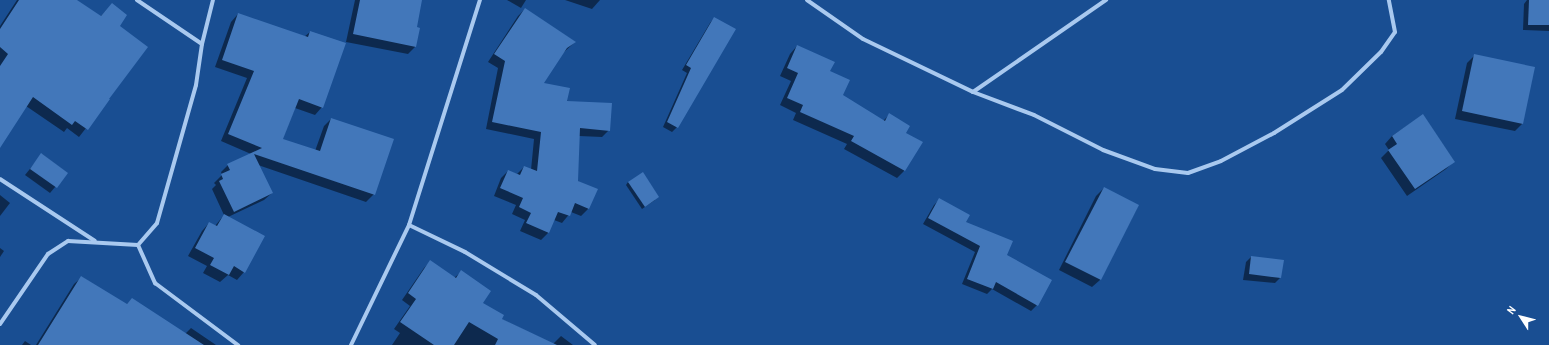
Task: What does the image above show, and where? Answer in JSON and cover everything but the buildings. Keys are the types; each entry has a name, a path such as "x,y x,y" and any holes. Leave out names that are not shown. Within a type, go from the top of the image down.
{"street":[{"path":"137,0 202,44"},
{"path":"138,245 157,223 196,85 202,44 213,0"},
{"path":"351,345 409,225 480,0"},
{"path":"807,0 863,39 973,92 1034,115 1103,150 1155,170 1188,173 1221,161 1274,133 1342,90 1381,52 1396,32 1389,0"},
{"path":"973,92 1106,0"},
{"path":"0,179 96,242"},
{"path":"409,225 465,252 536,295 595,345"},
{"path":"0,324 48,254 68,241 138,245"},
{"path":"138,245 155,283 238,345"}]}
